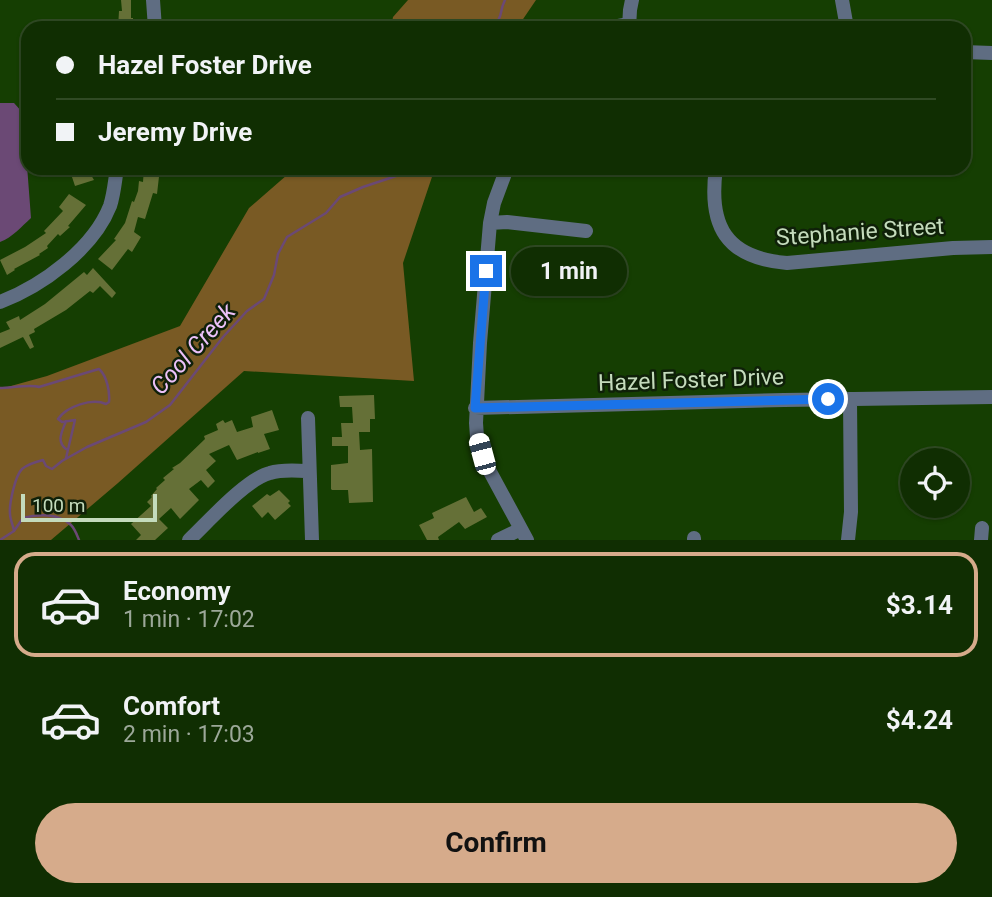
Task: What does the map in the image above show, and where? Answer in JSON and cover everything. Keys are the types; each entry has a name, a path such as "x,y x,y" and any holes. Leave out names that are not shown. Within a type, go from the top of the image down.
{"street":[{"path":"153,0 154,21"},
{"path":"630,21 632,0"},
{"path":"842,0 846,21"},
{"path":"971,52 992,53"},
{"path":"0,302 46,279 92,236 110,206 116,175"},
{"path":"498,540 524,534 482,454 477,437 475,408 491,223 494,203 504,175"},
{"name":"Stephanie Street","path":"715,175 713,196 724,233 743,252 769,262 787,263 992,247"},
{"path":"491,223 507,222 586,231"},
{"name":"Hazel Foster Drive","path":"475,408 992,397"},
{"path":"848,540 851,512 850,399"},
{"path":"308,418 312,540"},
{"path":"189,540 247,485 261,476 270,472 309,471"}],"shaded area":[{"path":"408,0 536,0 522,21 392,21"},
{"path":"0,103 14,103 21,111 21,175 28,175 31,218 13,235 0,242"},
{"path":"287,175 433,175 403,263 414,381 244,371 51,540 0,540 0,389 47,376 180,326 249,208"}],"building":[{"path":"121,0 131,0 133,21 118,21 119,11 122,11"},
{"path":"71,175 91,175 94,180 75,186"},
{"path":"144,175 159,175 157,194 153,193 145,219 138,217 134,232 141,237 132,252 128,249 112,270 98,259 116,240 114,239 125,223 132,201 134,202 139,181 143,182"},
{"path":"69,194 86,205 68,226 70,227 60,236 58,234 40,255 7,275 0,260 46,233 44,231 63,211 59,207"},
{"path":"93,268 116,293 112,298 100,286 34,329 35,332 29,335 34,347 30,349 23,337 0,348 0,333 10,329 6,322 19,316 20,320 45,304 84,272 87,275"},
{"path":"374,395 375,419 370,419 370,432 359,432 360,450 372,449 373,502 349,503 348,490 331,489 331,465 348,463 348,446 332,446 332,437 342,437 341,423 353,423 352,407 340,407 339,396"},
{"path":"272,410 279,430 264,434 270,449 237,460 229,445 209,454 216,461 206,470 215,481 208,488 201,480 189,489 199,500 180,519 171,508 159,519 168,528 155,540 136,540 141,535 131,524 151,506 147,502 165,480 163,478 174,469 172,468 205,439 204,436 218,430 216,424 223,420 225,423 232,420 237,432 253,427 251,417"},
{"path":"279,490 290,501 288,503 291,506 275,520 268,512 262,518 252,506 267,494 270,496"},
{"path":"466,497 474,512 481,508 487,517 465,529 459,522 438,537 439,540 427,540 419,525 434,518 432,513"}],"waterway":[{"name":"Cool Creek","path":"497,21 505,0"},
{"name":"Cool Creek","path":"14,531 10,504 22,469 43,460 46,466 52,469 87,447 146,422 170,405 223,337 247,311 264,299 274,275 278,254 287,237 326,213 340,197 397,175"},
{"path":"0,388 39,387 99,369 107,384 109,402 80,404 67,410 58,419 62,422 75,420 66,458"},
{"path":"66,421 61,440 66,449"},
{"name":"Cool Creek","path":"0,540 14,531 23,518 41,515 66,521 74,528 79,540"}],"route":[{"path":"486,271 475,408 828,399"}]}
